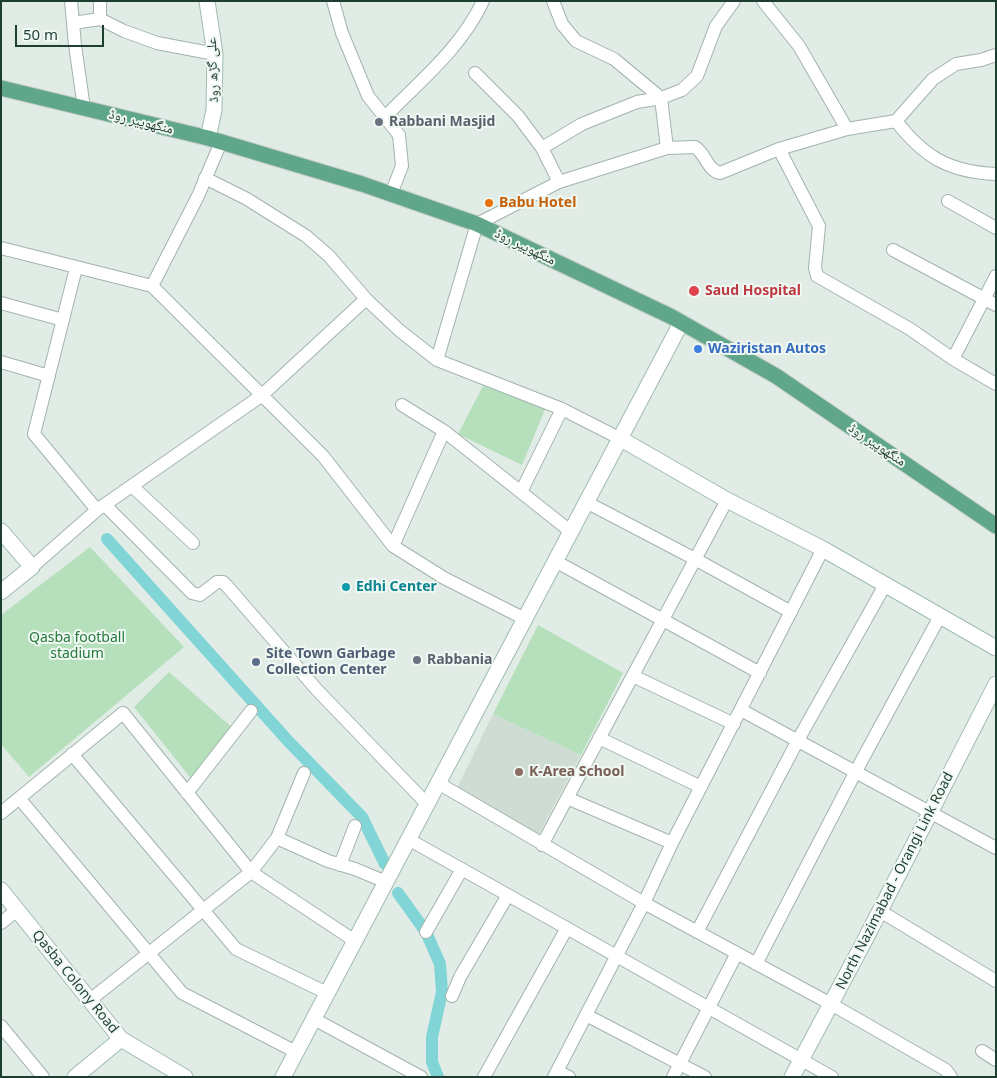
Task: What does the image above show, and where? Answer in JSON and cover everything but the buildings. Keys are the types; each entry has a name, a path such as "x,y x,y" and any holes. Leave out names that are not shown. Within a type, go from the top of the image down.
{"main road":[{"name":"منگھوپیر روڈ","path":"1,88 214,140 391,194 477,224 681,323 776,376 996,526"}],"street":[{"path":"71,1 84,108"},
{"path":"100,1 100,19"},
{"name":"علی گڑھ روڈ","path":"206,1 215,54 214,140"},
{"path":"332,1 342,33 368,96 399,135 402,166 391,194"},
{"path":"385,117 448,53 470,25 482,1"},
{"path":"553,1 562,24 576,41 614,59 662,98 667,148"},
{"path":"542,148 582,124 637,102 662,98 682,90 697,76 716,26 734,1"},
{"path":"763,1 799,46 847,128"},
{"path":"73,23 100,19 124,31 157,43 215,54"},
{"path":"438,360 477,224 559,182 667,148 695,147 712,170 720,173 779,149 847,128 896,121 933,79 956,64 981,60 996,55"},
{"path":"476,73 518,116 542,148 559,182"},
{"path":"896,121 910,139 935,159 953,167 992,176"},
{"path":"152,286 205,178 214,140"},
{"path":"779,149 819,226 814,268 817,276 910,329 953,359 996,384"},
{"path":"205,178 247,199 306,236 329,256 366,299 399,330 438,360 562,409 621,439 727,500 823,549 996,648"},
{"path":"948,201 996,228"},
{"path":"1,248 152,286 323,456 393,546 444,578 525,619"},
{"path":"893,250 990,302"},
{"path":"76,268 34,434 101,508 192,593 200,595 216,582 223,582 318,690 427,804"},
{"path":"953,359 990,302 996,276"},
{"path":"1,592 101,508 261,396 366,299"},
{"path":"1,303 63,320"},
{"path":"283,1077 681,323"},
{"path":"1,362 49,376"},
{"path":"402,405 444,431 570,531"},
{"path":"521,492 562,409"},
{"path":"393,546 444,431"},
{"path":"132,486 193,543"},
{"path":"542,845 727,500"},
{"path":"586,502 791,612"},
{"path":"1,531 32,567"},
{"path":"569,1077 556,1074 823,549"},
{"path":"555,561 760,673"},
{"path":"697,932 798,740 885,584"},
{"path":"756,964 856,771 940,616"},
{"path":"633,676 734,724"},
{"name":"North Nazimabad - Orangi Link Road","path":"792,1077 880,911 996,684"},
{"path":"741,710 996,848"},
{"path":"187,793 251,711"},
{"path":"1,813 123,713 252,872 355,941"},
{"path":"600,738 701,787"},
{"path":"72,754 236,949 327,993"},
{"path":"90,1000 252,872 277,838 304,774"},
{"path":"438,783 644,903 831,1004 946,1070 950,1077"},
{"path":"19,798 182,993 296,1052"},
{"path":"567,798 672,843"},
{"path":"340,865 355,826"},
{"path":"277,838 328,861 355,869 386,882"},
{"path":"408,839 832,1077"},
{"path":"426,932 462,869"},
{"name":"Qasba Colony Road","path":"1,890 121,1039 185,1077"},
{"path":"452,996 460,977 508,895"},
{"path":"1,923 17,910"},
{"path":"880,911 996,981"},
{"path":"484,1077 567,928"},
{"path":"672,1077 710,1008 737,953"},
{"path":"586,1015 705,1077"},
{"path":"314,1019 421,1077"},
{"path":"1,1026 43,1077"},
{"path":"75,1077 121,1039"},
{"path":"982,1051 996,1060"}],"shaded area":[{"name":"K-Area School","path":"493,714 581,755 538,836 457,788"}],"green space":[{"path":"483,386 546,407 522,465 458,434"},
{"name":"Qasba football stadium","path":"90,547 184,647 29,777 1,744 1,615"},
{"path":"538,625 623,673 581,755 493,714"},
{"path":"169,672 236,731 197,786 134,707"}],"waterway":[{"path":"107,539 289,742 362,817 385,864"},
{"path":"398,893 426,932 440,964 442,992 432,1037 432,1062 438,1077"}],"place":[{"name":"Rabbani Masjid","path":"379,122"},
{"name":"Babu Hotel","path":"489,203"},
{"name":"Saud Hospital","path":"694,291"},
{"name":"Waziristan Autos","path":"698,349"},
{"name":"Edhi Center","path":"346,587"},
{"name":"Rabbania","path":"417,660"},
{"name":"Site Town Garbage Collection Center","path":"256,662"},
{"name":"K-Area School","path":"519,772"}]}
